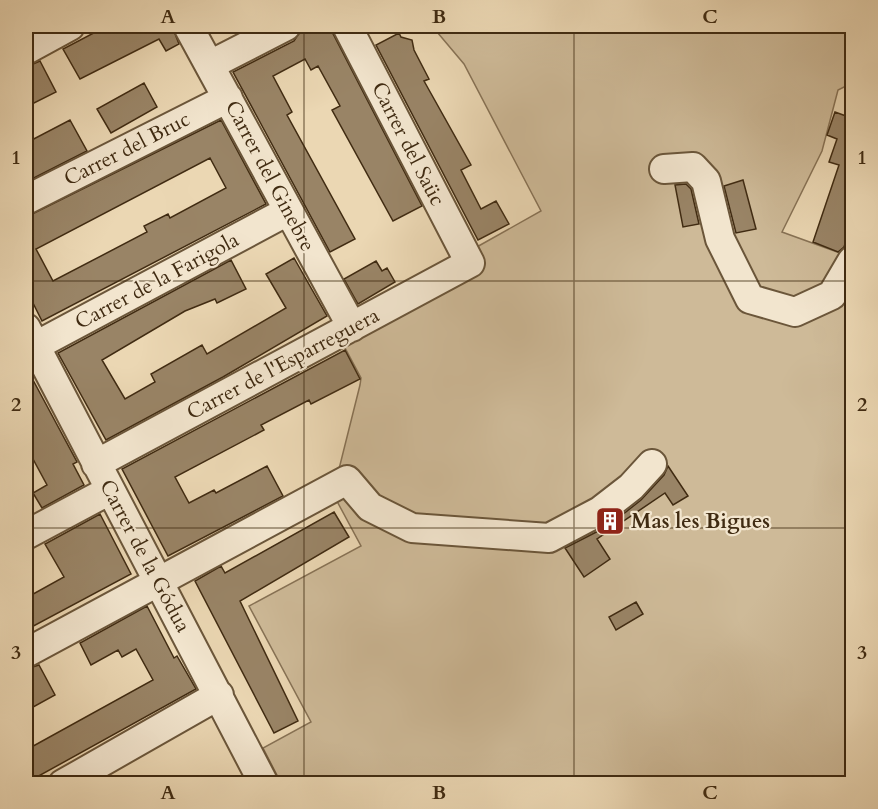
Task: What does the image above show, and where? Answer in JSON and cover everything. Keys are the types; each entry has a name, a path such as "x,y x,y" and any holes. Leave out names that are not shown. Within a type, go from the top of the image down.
{"street":[{"path":"26,50 70,26"},
{"name":"Carrer del Ginebre","path":"188,26 352,327"},
{"path":"210,65 286,26"},
{"name":"Carrer del Saüc","path":"346,26 470,263"},
{"name":"Carrer del Bruc","path":"26,200 228,98"},
{"path":"664,169 693,167 706,181 720,239 750,299 795,312 832,294 852,261"},
{"name":"Carrer de la Farigola","path":"29,342 288,211"},
{"name":"Carrer de l'Esparreguera","path":"96,465 470,263"},
{"name":"Carrer de la Gódua","path":"29,342 110,489 264,783"},
{"path":"26,653 347,480 370,507 412,528 549,538 600,511 631,487 652,464"},
{"path":"26,535 110,489"},
{"path":"63,783 219,696"}],"shaded area":[{"path":"432,26 852,26 852,83 838,90 822,151 782,232 840,253 852,221 852,783 281,783 263,748 311,722 249,606 361,546 324,477 339,469 361,378 343,344 475,248 541,211 464,64"}],"building":[{"path":"107,26 172,26 179,44 166,51 159,39 80,79 63,49"},
{"path":"310,26 329,26 422,206 393,221 332,110 340,106 318,66 311,70 305,59 273,76 292,112 287,115 355,239 330,252 233,72 294,41 301,30"},
{"path":"399,33 401,37 412,40 414,50 429,79 424,81 471,165 461,170 481,209 496,201 509,224 478,240 376,45"},
{"path":"40,61 56,92 26,107 26,67"},
{"path":"144,83 157,107 111,133 97,109"},
{"path":"851,102 852,224 844,247 838,252 813,242 839,165 829,162 837,139 827,135 835,112 846,116"},
{"path":"70,120 87,151 26,182 26,143"},
{"path":"221,120 266,204 42,321 26,289 26,217","holes":["210,158 226,188 170,218 168,214 144,226 147,232 53,281 36,249"]},
{"path":"743,180 756,229 736,233 724,186"},
{"path":"686,184 691,189 699,224 683,227 675,185"},
{"path":"294,258 327,316 223,377 106,440 58,353 231,260 246,289 217,303 215,299 185,311 102,360 125,399 155,382 151,374 202,345 207,354 286,308 266,274"},
{"path":"376,261 382,271 387,268 395,282 358,304 344,279"},
{"path":"345,350 360,379 311,404 309,400 261,425 264,430 175,477 189,503 214,490 216,493 267,466 283,496 168,556 122,469"},
{"path":"26,367 77,462 73,464 84,485 42,508 33,493 47,485 26,446"},
{"name":"Mas les Bigues","path":"668,466 688,496 673,505 665,493 597,539 610,559 584,577 565,548 608,526 641,500 664,475"},
{"path":"334,512 349,537 240,601 298,721 274,733 195,581 221,566 225,573"},
{"path":"100,514 131,574 26,630 26,598 64,577 45,544"},
{"path":"636,602 643,614 616,630 609,617"},
{"path":"147,606 174,658 177,656 196,689 26,783 26,750 153,680 136,649 122,657 118,650 91,665 80,643"},
{"path":"39,665 55,695 26,711 26,669"}],"place":[{"name":"Mas les Bigues","path":"610,521"}]}
